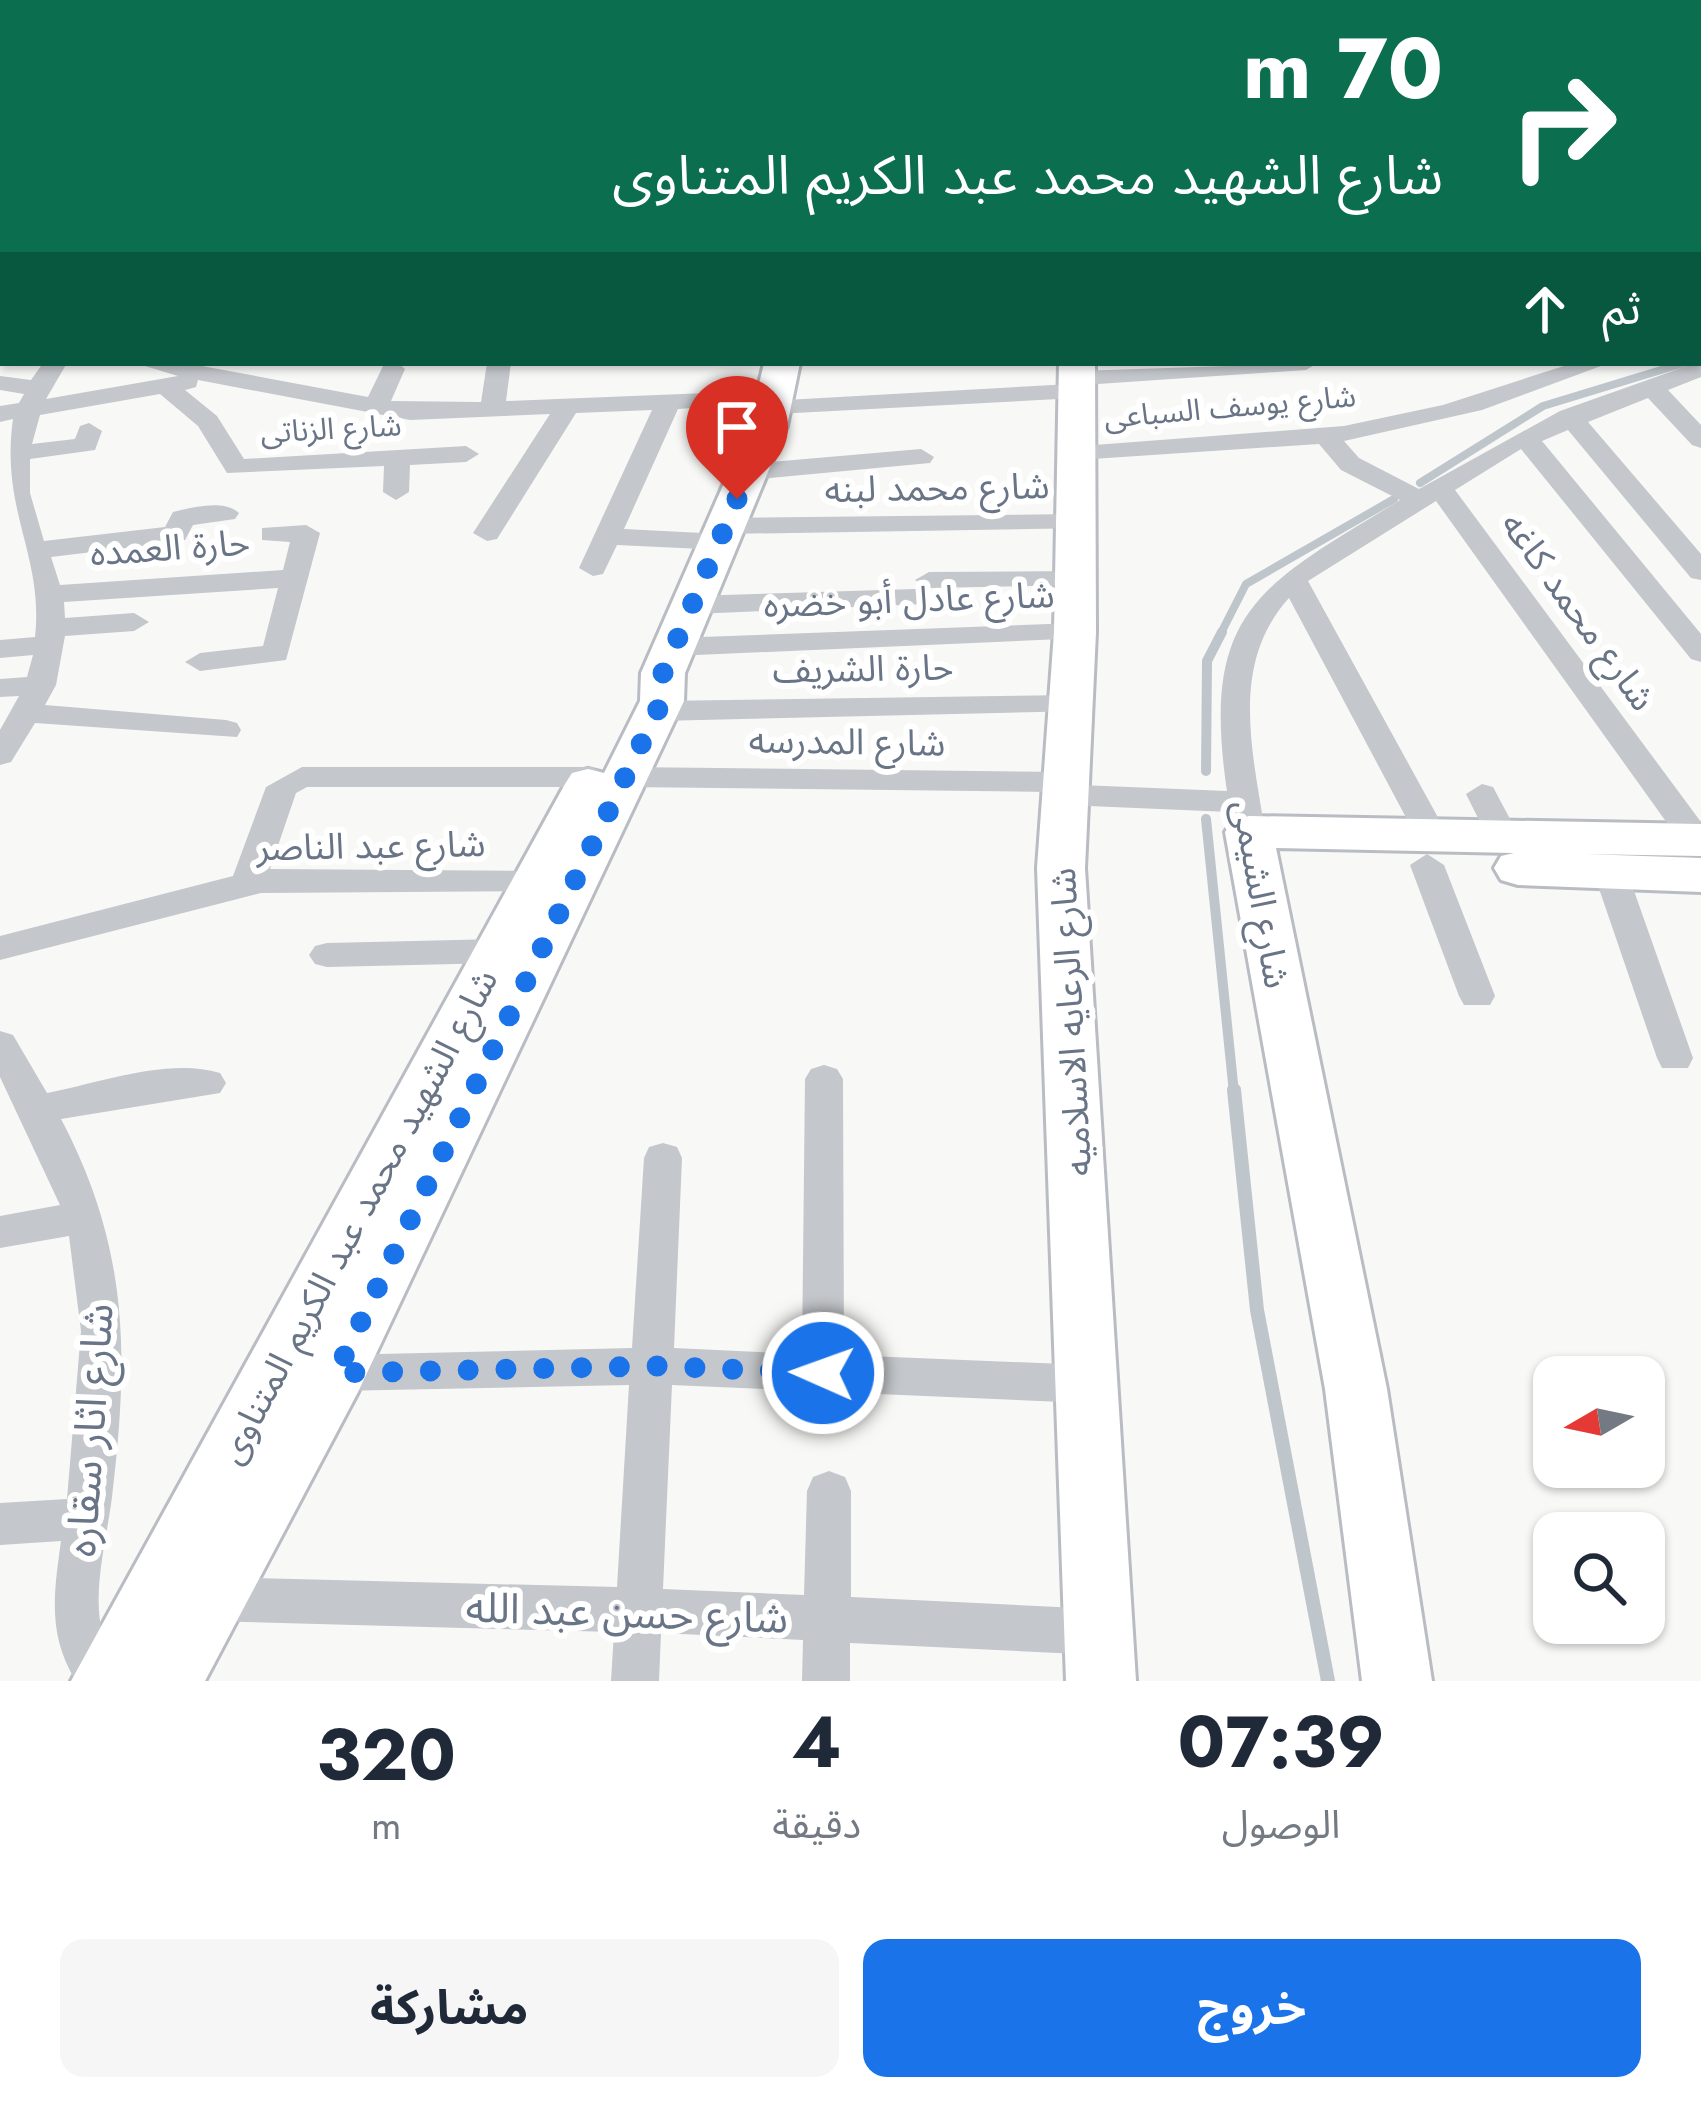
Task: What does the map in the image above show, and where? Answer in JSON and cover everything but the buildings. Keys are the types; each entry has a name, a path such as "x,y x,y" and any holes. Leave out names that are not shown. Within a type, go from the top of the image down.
{"street":[{"path":"1,753 34,699 50,636 49,594 21,542 17,453 21,405 53,366"},
{"path":"165,366 220,375"},
{"path":"492,412 499,366"},
{"path":"21,405 254,371 330,409 492,412 668,402 802,381 806,366"},
{"name":"شارع يوسف السباعى","path":"1077,452 1205,448 1325,435 1428,416 1587,366"},
{"path":"749,472 918,437 1077,377 1191,367"},
{"name":"شارع الشيمى","path":"1397,1681 1356,1389 1248,826 1233,710 1235,665 1251,623 1292,578 1525,437 1701,368"},
{"path":"375,408 393,369"},
{"name":"شارع الرعايه الاسلاميه","path":"1077,377 1075,632 1061,868 1100,1656"},
{"path":"0,383 21,405"},
{"name":"شارع الزناتى","path":"165,386 208,421 234,465 269,456 466,454"},
{"path":"771,386 918,437"},
{"path":"714,534 749,472 771,386"},
{"path":"714,534 771,386"},
{"path":"1651,386 1701,440"},
{"path":"593,568 668,402"},
{"path":"487,532 567,407"},
{"path":"1569,416 1701,572"},
{"path":"17,453 86,445 89,431"},
{"path":"1325,435 1350,464 1428,493"},
{"path":"1525,437 1701,652"},
{"path":"396,492 397,458"},
{"name":"شارع محمد كاغه","path":"1428,493 1700,852"},
{"path":"21,542 126,526 175,534 183,518 225,513"},
{"name":"شارع محمد لبنه","path":"608,536 1076,521"},
{"name":"حارة العمده","path":"200,662 275,656 306,533 272,534"},
{"name":"شارع الشهيد محمد عبد الكريم المتناوى","path":"167,1681 336,1373 609,777 665,677 714,534"},
{"name":"حارة العمده","path":"49,594 295,578"},
{"path":"1292,578 1428,848 1477,996"},
{"path":"693,605 1075,579"},
{"path":"0,650 134,622"},
{"name":"شارع عادل أبو خضره","path":"665,677 1075,632"},
{"name":"حارة الشريف","path":"665,677 1070,704"},
{"path":"0,688 34,699 226,730"},
{"name":"شارع المدرسه","path":"248,884 282,787 302,777 609,777 1065,789 1248,826"},
{"name":"شارع الشهيد محمد عبد الكريم المتناوى","path":"107,1681 536,883 609,777"},
{"path":"1428,848 1492,814 1700,852"},
{"path":"1248,826 1343,860 1428,848 1610,872 1700,852"},
{"path":"1610,872 1676,1058"},
{"name":"شارع عبد الناصر","path":"0,948 248,884 330,877 536,883"},
{"path":"327,955 499,951"},
{"name":"شارع اثار سقاره","path":"0,1045 37,1109 80,1218 100,1288 100,1359 77,1634 87,1661 107,1681"},
{"path":"823,1373 824,1078"},
{"path":"37,1109 151,1087 207,1083"},
{"path":"635,1681 656,1366 663,1158"},
{"path":"0,1232 80,1218"},
{"path":"336,1373 656,1366 1087,1384"},
{"path":"826,1681 830,1491"},
{"path":"0,1525 86,1519"},
{"name":"شارع حسن عبد الله","path":"154,1594 827,1619 1100,1656"}],"waterway":[{"path":"1420,483 1543,406 1674,366"},
{"path":"1220,635 1246,584 1394,499"},
{"path":"1206,771 1207,661 1222,632"},
{"path":"1206,819 1234,1093"},
{"path":"1234,1090 1257,1310 1328,1681"}],"route":[{"path":"737,499 663,673 662,701 336,1373 656,1366 823,1373"}]}
